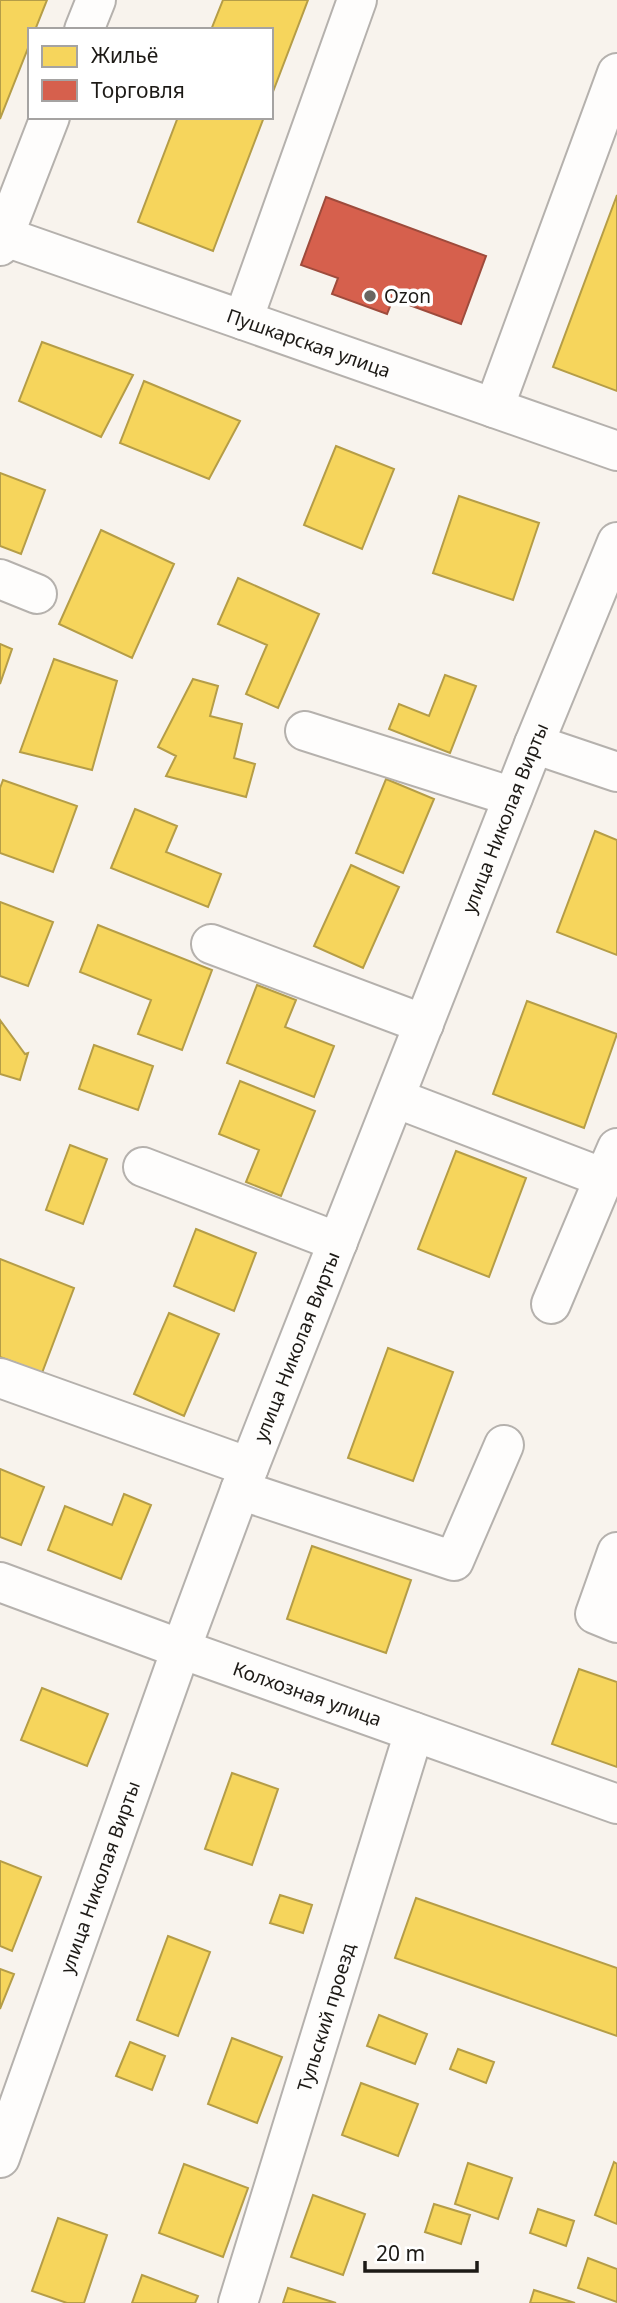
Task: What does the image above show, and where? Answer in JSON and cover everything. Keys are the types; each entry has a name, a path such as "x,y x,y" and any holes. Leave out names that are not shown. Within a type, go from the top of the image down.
{"street":[{"path":"85,28 96,0"},
{"path":"243,320 357,0"},
{"path":"494,408 617,73"},
{"path":"1,239 49,119"},
{"name":"Пушкарская улица","path":"1,239 243,320 617,451"},
{"name":"улица Николая Вирты","path":"0,2158 244,1479 534,744 617,542"},
{"path":"0,579 37,594"},
{"path":"305,731 513,797"},
{"path":"534,744 617,772"},
{"path":"211,944 424,1024"},
{"path":"395,1098 611,1163 551,1304"},
{"path":"143,1167 338,1242"},
{"path":"0,1378 244,1479 454,1561 504,1445"},
{"path":"617,1552 595,1614 617,1623"},
{"name":"Колхозная улица","path":"0,1582 617,1804"},
{"name":"Тульский проезд","path":"238,2303 414,1732"}],"building: Жильё":[{"path":"0,0 47,0 36,28 28,28 28,48 0,119"},
{"path":"223,0 308,0 273,92 273,28 212,28"},
{"path":"177,119 263,119 213,251 138,222"},
{"path":"617,195 617,391 553,367"},
{"path":"42,342 133,375 101,437 19,401"},
{"path":"144,381 240,421 209,479 120,443"},
{"path":"336,446 394,469 362,549 304,525"},
{"path":"0,473 45,490 21,554 0,546"},
{"path":"459,496 539,523 513,600 433,573"},
{"path":"101,530 174,564 132,658 59,624"},
{"path":"238,578 319,614 278,708 246,694 267,645 218,624"},
{"path":"0,644 12,649 0,684"},
{"path":"54,659 117,681 92,770 20,752"},
{"path":"445,675 476,686 450,753 389,729 399,704 429,716"},
{"path":"193,679 218,686 210,716 242,724 234,758 255,764 246,797 166,776 176,756 158,747"},
{"path":"386,779 434,799 403,873 356,853"},
{"path":"3,780 77,806 53,872 0,853 0,788"},
{"path":"135,809 177,826 166,852 221,874 208,907 111,868"},
{"path":"595,831 617,840 617,955 557,932"},
{"path":"351,865 399,887 363,968 314,946"},
{"path":"0,902 53,922 28,986 0,976"},
{"path":"98,925 212,970 182,1050 138,1034 151,1000 80,972"},
{"path":"257,985 296,1000 285,1027 334,1046 314,1097 227,1063"},
{"path":"527,1001 617,1034 584,1128 493,1094"},
{"path":"0,1020 25,1054 28,1053 20,1080 0,1074"},
{"path":"94,1045 153,1066 138,1110 79,1089"},
{"path":"240,1081 315,1111 281,1196 246,1182 259,1150 219,1134"},
{"path":"70,1145 107,1159 83,1224 46,1210"},
{"path":"456,1151 526,1178 489,1277 418,1249"},
{"path":"196,1229 256,1253 234,1311 174,1286"},
{"path":"0,1259 74,1288 42,1373 0,1357"},
{"path":"169,1313 219,1334 184,1416 134,1394"},
{"path":"388,1348 453,1372 413,1481 348,1458"},
{"path":"0,1469 44,1487 21,1545 0,1537"},
{"path":"124,1494 151,1505 121,1579 48,1550 65,1506 112,1525"},
{"path":"312,1546 411,1580 386,1653 287,1619"},
{"path":"579,1669 617,1682 617,1767 552,1744"},
{"path":"42,1688 108,1714 87,1766 21,1740"},
{"path":"232,1773 278,1789 252,1865 205,1849"},
{"path":"0,1861 41,1877 12,1951 0,1946"},
{"path":"280,1895 312,1905 303,1933 270,1923"},
{"path":"416,1898 617,1968 617,2036 395,1958"},
{"path":"168,1936 210,1952 178,2036 137,2020"},
{"path":"0,1969 14,1974 0,2009"},
{"path":"379,2015 427,2034 415,2064 367,2046"},
{"path":"232,2038 282,2057 257,2123 208,2104"},
{"path":"130,2042 165,2056 152,2090 116,2076"},
{"path":"458,2049 494,2062 486,2083 450,2069"},
{"path":"361,2083 418,2104 398,2156 342,2135"},
{"path":"614,2162 617,2164 617,2224 595,2215"},
{"path":"468,2163 512,2178 498,2219 455,2204"},
{"path":"184,2164 248,2188 223,2257 159,2233"},
{"path":"313,2195 365,2214 343,2275 291,2257"},
{"path":"434,2204 470,2215 461,2244 425,2232"},
{"path":"538,2209 574,2221 566,2246 530,2233"},
{"path":"58,2218 107,2235 84,2303 67,2303 32,2291"},
{"path":"588,2258 617,2269 617,2302 578,2288"},
{"path":"142,2275 198,2296 195,2303 132,2303"},
{"path":"288,2288 336,2303 283,2303"},
{"path":"534,2290 575,2303 530,2303"}],"building: Торговля":[{"path":"326,197 486,256 461,324 393,299 387,314 332,294 338,278 301,265"}],"place":[{"name":"Ozon","path":"370,296"}]}
